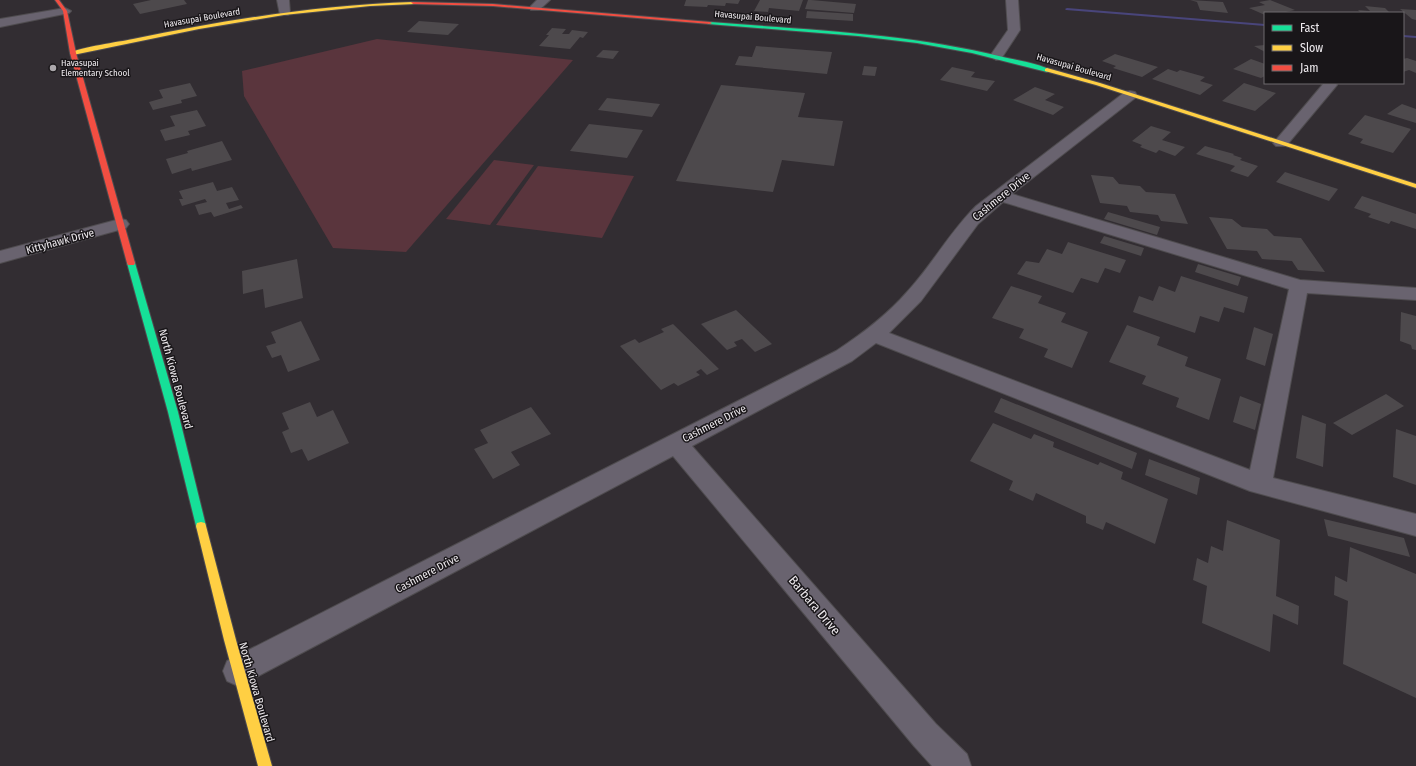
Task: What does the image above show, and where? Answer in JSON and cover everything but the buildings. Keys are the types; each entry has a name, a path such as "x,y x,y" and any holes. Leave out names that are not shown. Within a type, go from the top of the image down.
{"street":[{"name":"North Kiowa Boulevard","path":"57,0 65,11 73,53 172,412 238,671 265,766"},
{"path":"283,0 284,13"},
{"path":"535,8 544,0"},
{"path":"996,56 1014,30 1012,0"},
{"name":"Havasupai Boulevard","path":"73,53 284,13 344,6 404,2 450,2 535,8 871,37 931,44 996,56 1054,71 1416,186"},
{"path":"0,23 65,11"},
{"path":"1281,142 1330,85"},
{"name":"Cashmere Drive","path":"238,671 844,356 875,335 914,296 965,226 1000,196 1130,94"},
{"path":"1000,196 1299,286 1416,294"},
{"name":"Kittyhawk Drive","path":"0,257 120,224"},
{"path":"1259,484 1299,286"},
{"path":"875,335 1259,484 1416,526"},
{"name":"Barbara Drive","path":"676,443 925,735 954,766"}],"shaded area":[{"path":"377,39 573,60 406,252 333,248 244,96 242,71"},
{"path":"494,160 534,165 490,225 446,219"},
{"path":"538,166 634,176 602,238 496,225"}],"waterway":[{"path":"1067,9 1264,25"},
{"path":"1404,36 1416,37"}],"traffic: fast":[{"path":"710,23 858,35 946,46 1047,70"},
{"path":"131,263 173,412 201,526"}],"traffic: slow":[{"path":"73,53 199,27 284,13 370,4 413,3"},
{"path":"1047,70 1098,84 1416,186"},
{"path":"201,526 230,640 265,766"}],"traffic: jam":[{"path":"57,0 65,11 73,53 131,263"},
{"path":"413,3 493,5 710,23"}],"place":[{"name":"Havasupai Elementary School","path":"53,68"}]}
